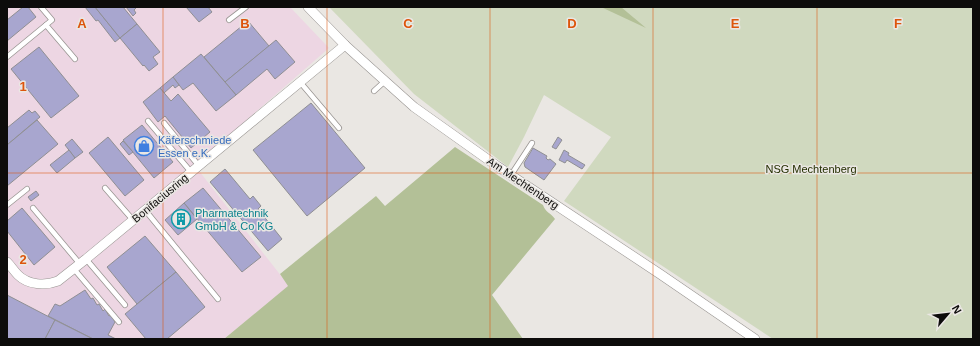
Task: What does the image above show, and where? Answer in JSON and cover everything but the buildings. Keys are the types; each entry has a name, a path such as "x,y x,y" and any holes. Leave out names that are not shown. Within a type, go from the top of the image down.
{"street":[{"name":"Am Mechtenberg","path":"308,7 345,45 414,107 511,175 755,339"},
{"name":"Bonifaciusring","path":"7,262 19,276 31,283 42,284 58,281 345,45"}],"lane":[{"path":"7,57 52,20 41,7"},
{"path":"228,20 246,7"},
{"path":"46,25 75,59"},
{"path":"374,91 384,81"},
{"path":"300,82 339,128"},
{"path":"148,120 191,172"},
{"path":"164,123 199,166"},
{"path":"511,175 532,143"},
{"path":"105,188 133,220"},
{"path":"7,205 27,189"},
{"path":"33,208 80,264 119,322"},
{"path":"145,210 218,299"},
{"path":"80,264 125,305"}],"shaded area":[{"path":"7,7 290,7 329,48 195,165 289,286 224,339 7,339"}],"green space":[{"name":"NSG Mechtenberg","path":"329,7 973,7 973,339 773,339 564,201 611,137 544,95 508,167 414,94"},
{"path":"601,7 621,7 646,28"},
{"path":"455,147 543,205 555,219 492,295 523,339 224,339 288,286 280,274 376,196 385,206"}],"place":[{"name":"Käferschmiede Essen e.K.","path":"144,146"},
{"name":"Pharmatechnik GmbH & Co KG","path":"181,219"}]}
